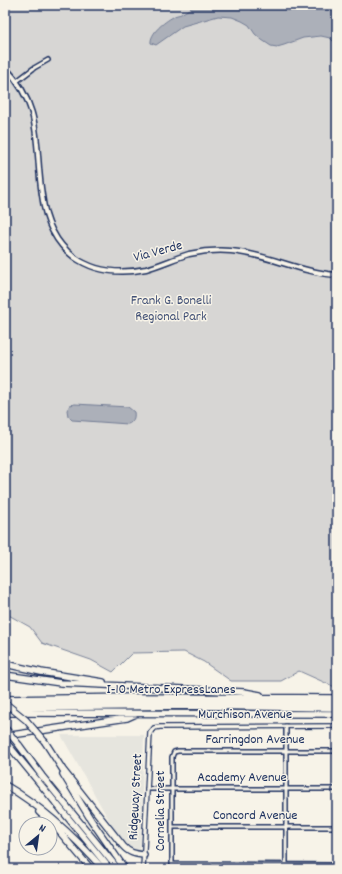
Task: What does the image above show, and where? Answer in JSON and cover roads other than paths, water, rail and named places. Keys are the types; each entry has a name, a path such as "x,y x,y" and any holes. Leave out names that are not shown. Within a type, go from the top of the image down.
{"highway":[{"path":"5,664 115,685"},
{"path":"5,675 61,683 244,692 272,698"},
{"path":"5,699 134,697 337,698"},
{"name":"I-10 Metro ExpressLanes","path":"5,704 156,701 337,703"},
{"path":"5,704 26,720 45,742 55,758 127,851 133,854 144,855"},
{"name":"I-10 Metro ExpressLanes","path":"5,708 171,706 337,708"},
{"path":"5,713 337,714"},
{"path":"5,736 127,718 138,713"},
{"path":"5,728 118,869"},
{"path":"5,741 110,869"},
{"path":"55,758 91,820 125,869"},
{"path":"5,785 23,796 60,825 103,869"},
{"path":"23,796 58,830 91,869"}],"main road":[{"name":"Via Verde","path":"5,67 16,81 28,102 35,124 38,138 41,188 47,221 57,239 77,258 100,269 113,272 123,272 146,268 189,254 216,250 232,251 270,258 307,270 337,275"}],"street":[{"path":"16,81 48,60"},
{"path":"286,726 286,867"},
{"name":"Murchison Avenue","path":"154,728 337,726"},
{"name":"Ridgeway Street","path":"144,869 150,733 154,728"},
{"name":"Farringdon Avenue","path":"174,752 337,751"},
{"name":"Cornelia Street","path":"172,869 172,757 174,752"},
{"name":"Academy Avenue","path":"147,789 337,789"},
{"name":"Concord Avenue","path":"172,827 337,827"},
{"path":"172,864 286,867 337,865"}],"park label":[{"name":"Frank G. Bonelli Regional Park","path":"171,310"}]}
